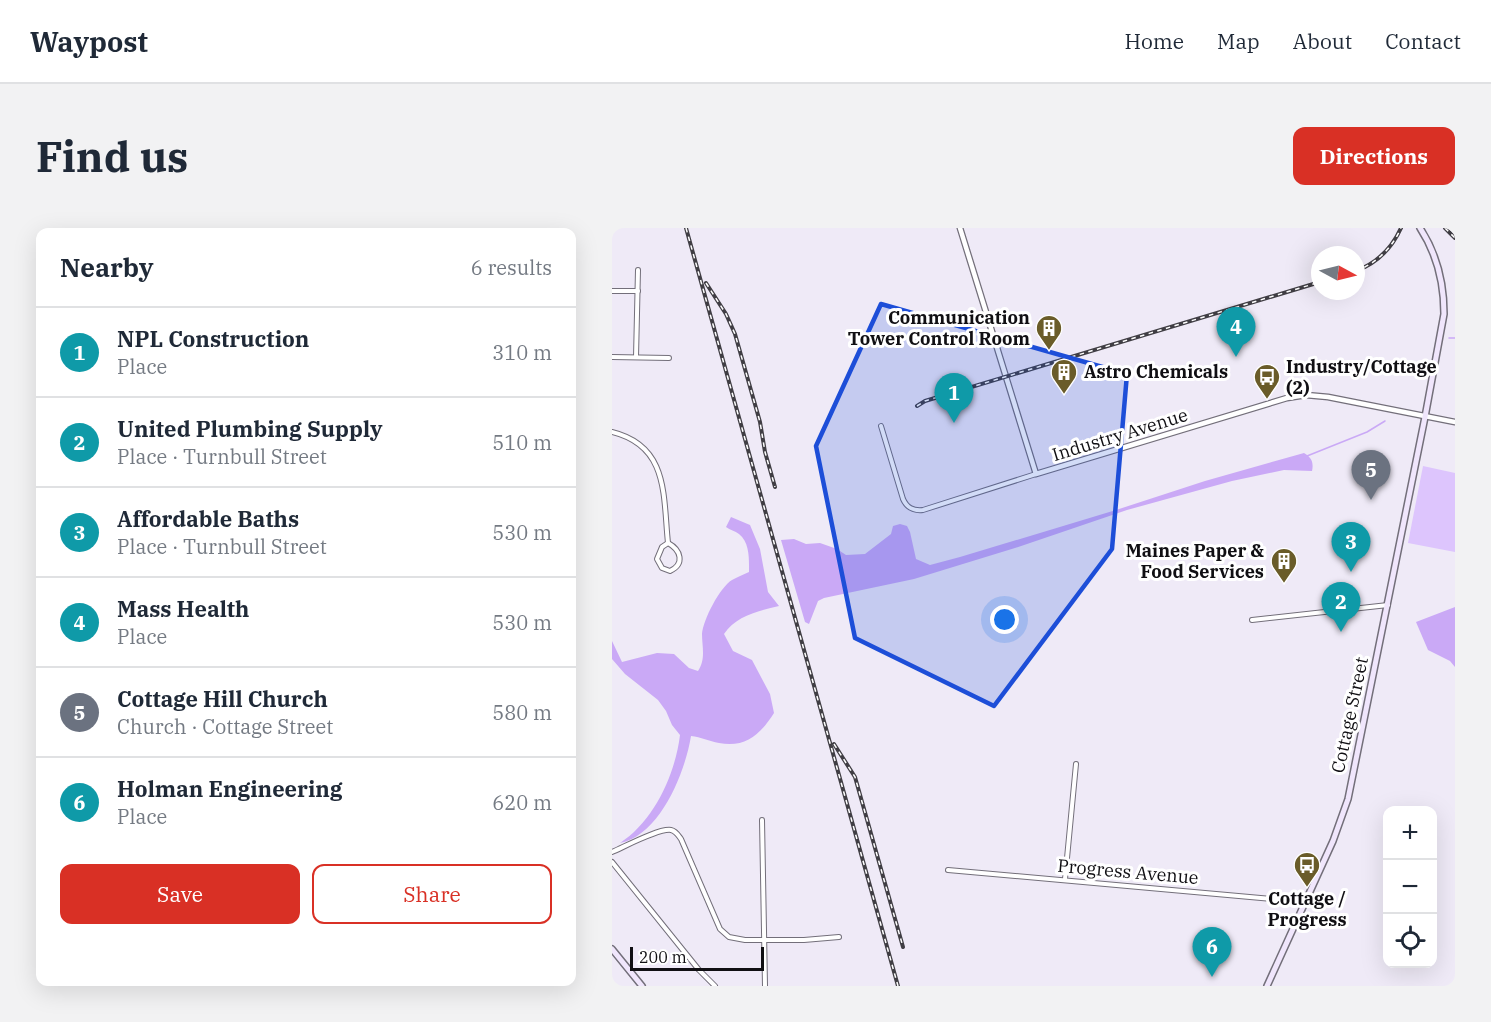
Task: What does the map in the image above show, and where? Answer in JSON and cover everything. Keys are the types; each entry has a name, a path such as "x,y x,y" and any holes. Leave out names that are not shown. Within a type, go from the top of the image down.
{"main road":[{"name":"Cottage Street","path":"1267,986 1333,841 1348,799 1388,605 1442,328 1444,300 1442,284 1434,256 1420,228"},
{"path":"612,949 642,986"}],"street":[{"path":"960,228 1036,474"},
{"path":"636,357 638,270"},
{"path":"612,291 638,291"},
{"path":"612,357 669,358"},
{"name":"Industry Avenue","path":"881,426 906,505 913,509 923,510 1290,397 1312,395 1328,397 1455,422"},
{"path":"612,432 634,441 645,449 656,464 663,489 668,543 678,551 681,559 679,564 670,571 662,568 657,559 662,547 668,543"},
{"path":"1252,620 1388,605"},
{"path":"1065,879 1077,764"},
{"path":"762,820 765,986"},
{"path":"612,852 656,833 672,830 681,839 724,934 736,939 839,938"},
{"path":"612,862 699,970 715,986"},
{"name":"Progress Avenue","path":"948,870 1306,902"}],"highlighted area":[{"path":"881,304 1127,374 1112,549 994,706 855,638 816,446"}],"shaded area":[{"path":"1304,453 1311,460 1312,471 1284,470 1232,481 1127,510 914,579 824,598 818,601 809,624 805,622 781,540 794,539 806,544 820,543 846,555 865,554 891,534 893,526 900,524 907,526 910,532 916,559 930,565"},
{"path":"1423,466 1455,473 1455,552 1408,543"},
{"path":"731,517 750,525 760,549 768,592 779,606 741,619 724,634 733,651 752,660 770,694 774,713 763,728 751,738 737,744 719,743 691,736 683,767 668,800 647,828 634,838 620,843 643,822 661,796 673,766 680,735 658,700 625,674 612,659 612,641 622,662 657,653 674,654 689,668 698,671 703,657 703,628 713,604 727,584 749,572 748,552 743,538 726,527"},
{"path":"1455,607 1455,667 1450,661 1428,650 1416,622"}],"waterway":[{"path":"1449,338 1455,338"},
{"path":"1307,456 1367,432 1385,421"}],"railway":[{"path":"686,228 898,986"},
{"path":"1365,267 1383,254 1401,228"},
{"path":"1445,228 1455,238"},
{"path":"706,283 726,314 735,334 760,422 765,452 775,487"},
{"path":"917,406 925,401 1311,285"},
{"path":"834,744 855,777 903,947"}],"place":[{"name":"Communication Tower Control Room","path":"1049,351"},
{"name":"Mass Health","path":"1236,357"},
{"name":"Astro Chemicals","path":"1064,395"},
{"name":"Industry/Cottage (2)","path":"1267,400"},
{"name":"NPL Construction","path":"954,423"},
{"name":"Cottage Hill Church","path":"1371,500"},
{"name":"Affordable Baths","path":"1351,572"},
{"name":"Maines Paper & Food Services","path":"1284,584"},
{"name":"United Plumbing Supply","path":"1341,632"},
{"name":"Cottage / Progress","path":"1307,888"},
{"name":"Holman Engineering","path":"1212,977"}]}
